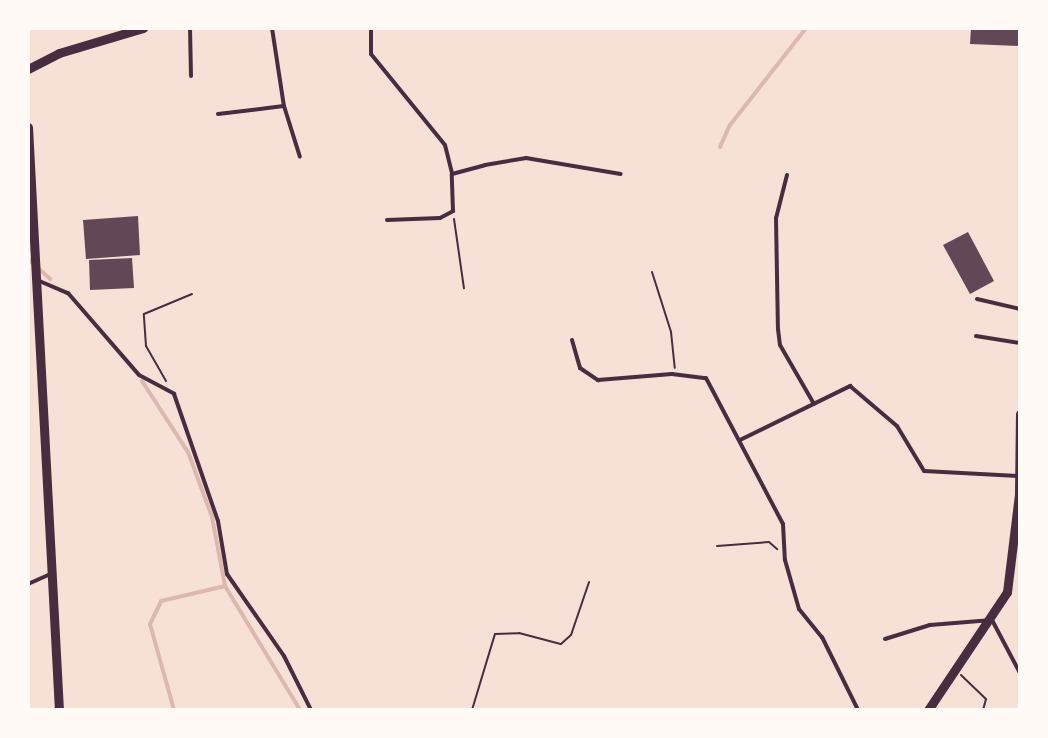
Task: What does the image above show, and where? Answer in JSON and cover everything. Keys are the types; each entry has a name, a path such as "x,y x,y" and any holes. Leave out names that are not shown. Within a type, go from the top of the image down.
{"street":[{"path":"28,69 59,53 142,28"},
{"path":"28,127 54,572 59,710"},
{"path":"928,710 992,620 1007,592 1018,476 1020,414"}],"lane":[{"path":"190,28 192,76"},
{"path":"272,28 284,106 300,157"},
{"path":"371,28 371,54 446,145 452,174 453,212 440,218 387,220"},
{"path":"218,114 284,106"},
{"path":"452,174 526,158 621,174"},
{"path":"788,175 777,218 778,329 780,345 814,404"},
{"path":"36,279 68,293 139,375 174,394 218,521 227,574 284,656 311,710"},
{"path":"977,299 1020,309"},
{"path":"976,336 1020,343"},
{"path":"572,340 580,368 598,380 675,374 706,378 783,524 784,557 800,609 822,637 858,710"},
{"path":"740,440 850,386 897,426 924,471 1018,476"},
{"path":"28,584 54,572"},
{"path":"885,639 930,626 992,620 1020,673"},
{"path":"1012,660 1020,658"}],"path":[{"path":"453,212 464,288"},
{"path":"652,272 671,333 675,374"},
{"path":"174,394 146,346 144,314 192,294"},
{"path":"717,546 769,542 784,557"},
{"path":"472,710 495,634 519,633 561,644 571,635 589,582"},
{"path":"956,671 976,685 986,699 984,710"}],"building":[{"path":"971,28 1020,28 1020,46 970,44"},
{"path":"138,216 140,255 86,259 83,220"},
{"path":"968,232 994,281 970,294 943,245"},
{"path":"132,258 134,288 90,290 89,260"}],"waterway":[{"path":"720,147 730,125 806,28"},
{"path":"28,259 50,279"},
{"path":"142,381 188,452 212,517 225,586 300,710"},
{"path":"174,710 150,624 161,601 225,586"}]}
